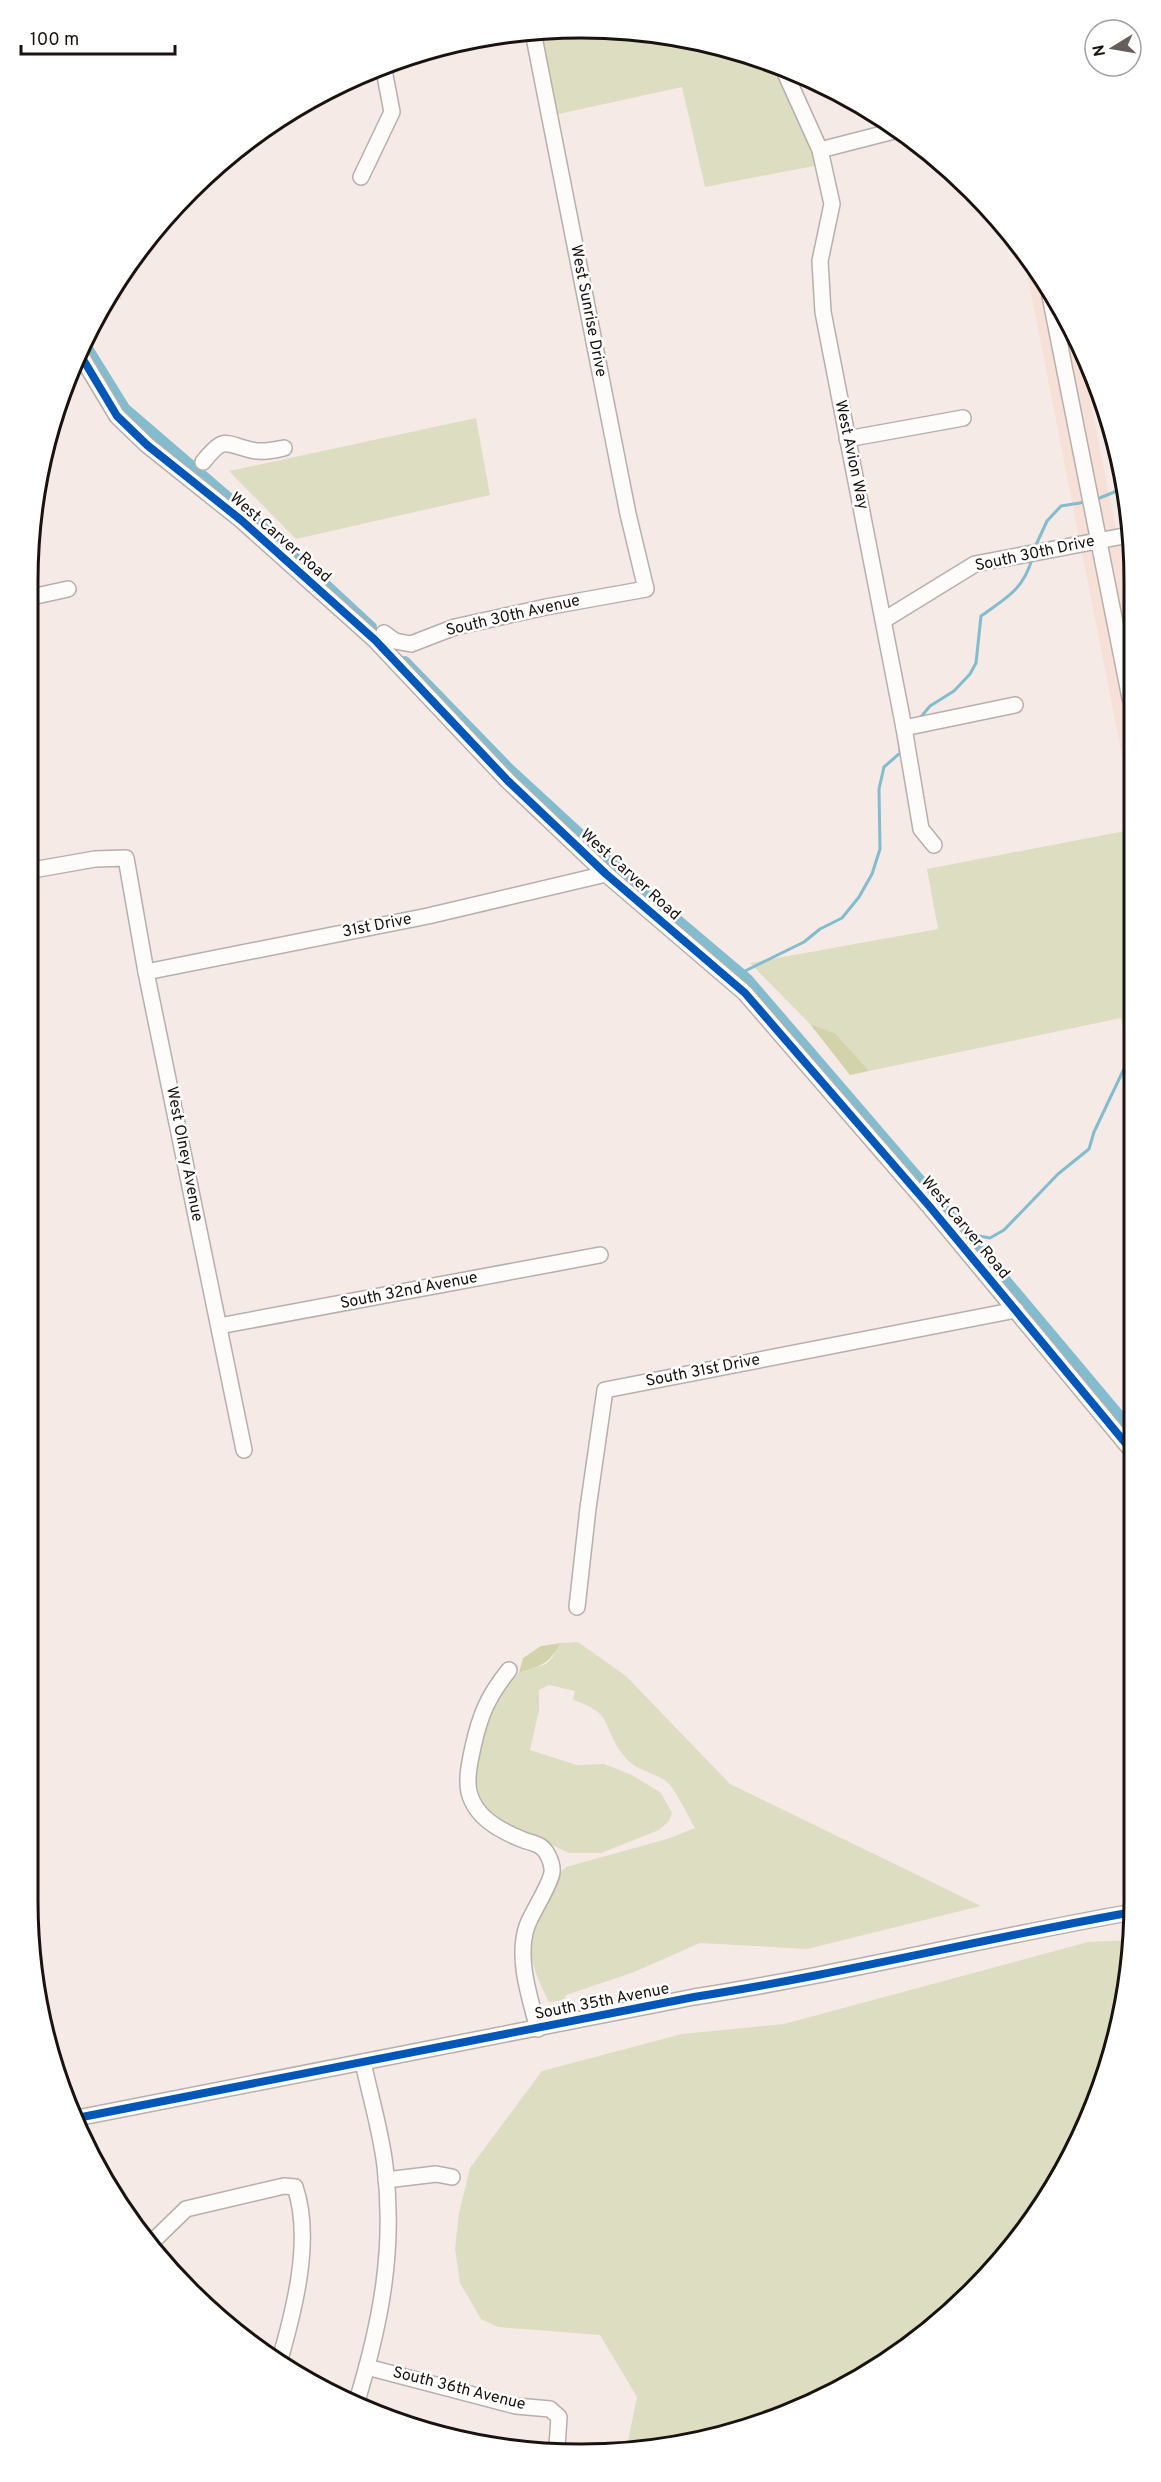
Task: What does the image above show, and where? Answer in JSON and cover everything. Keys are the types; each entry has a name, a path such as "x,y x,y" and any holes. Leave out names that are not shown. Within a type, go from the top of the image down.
{"street":[{"name":"West Sunrise Drive","path":"535,40 628,514 646,589"},
{"path":"361,177 392,112 385,74"},
{"name":"West Avion Way","path":"788,79 820,150 832,204 820,261 824,312 884,620 921,829 934,845"},
{"path":"820,150 887,133"},
{"path":"1053,313 1124,668"},
{"name":"West Carver Road","path":"84,361 117,416 147,445 241,520 375,640 508,781 606,874 745,993 1016,1310 1124,1441"},
{"path":"847,439 963,418"},
{"path":"203,462 216,447 226,443 254,451 284,448"},
{"name":"South 30th Drive","path":"884,620 975,564 1121,536"},
{"path":"38,596 68,589"},
{"name":"South 30th Avenue","path":"384,633 395,641 411,644 455,627 546,607 646,589"},
{"path":"904,728 1015,705"},
{"name":"West Olney Avenue","path":"38,869 95,859 126,858 146,972 244,1450"},
{"name":"31st Drive","path":"146,972 428,916 606,874"},
{"name":"South 32nd Avenue","path":"219,1326 600,1255"},
{"name":"South 31st Drive","path":"577,1607 605,1390 1016,1310"},
{"path":"509,1670 492,1691 479,1718 470,1763 468,1790 474,1806 487,1821 522,1839 541,1845 548,1856 552,1872 526,1928 523,1951 525,1974 538,2029"},
{"name":"South 35th Avenue","path":"82,2117 694,1997 782,1983 1123,1914"},
{"path":"358,2397 368,2367 386,2276 388,2209 385,2164 363,2062"},
{"path":"386,2180 436,2174 452,2177"},
{"path":"155,2238 186,2209 284,2186 295,2187 301,2205 300,2260 292,2315 281,2354"},
{"name":"South 36th Avenue","path":"368,2367 516,2406 550,2409 559,2417 557,2443"}],"shaded area":[{"path":"1027,272 1068,340 1087,386 1123,564 1124,766"}],"green space":[{"path":"540,39 616,39 686,48 755,66 780,76 819,165 705,187 682,87 554,115"},
{"path":"476,418 490,495 296,539 229,471"},
{"path":"1124,831 1124,1033 1121,1018 869,1071 835,1033 810,1024 750,963 938,929 927,869"},
{"path":"810,1024 835,1033 869,1071 850,1075"},
{"path":"578,1642 626,1676 730,1784 981,1906 807,1949 700,1943 634,1972 566,1995 564,2000 549,2002 533,1964 532,1936 535,1923 560,1873 566,1867 667,1839 695,1828 668,1783 632,1764 621,1752 601,1715 573,1700 575,1691 549,1685 539,1690 539,1710 530,1750 577,1765 604,1764 632,1775 661,1793 672,1813 669,1821 659,1830 601,1853 569,1853 493,1817 480,1799 474,1773 487,1715 500,1692 519,1673 546,1664 561,1643"},
{"path":"561,1643 544,1663 519,1673 523,1658 541,1646"},
{"path":"1122,1940 1119,1972 1105,2042 1095,2076 1068,2142 1051,2173 1032,2203 989,2260 939,2310 882,2353 821,2389 755,2416 721,2426 686,2434 628,2442 637,2397 600,2335 498,2327 481,2319 460,2283 455,2249 459,2213 470,2168 542,2071 682,2034 784,2024 1088,1942"}],"waterway":[{"path":"89,350 125,408 276,538 372,627"},
{"path":"1095,500 1116,491"},
{"path":"1035,547 1047,521 1061,506 1086,502"},
{"path":"920,718 930,706 954,691 970,674 976,663 981,616 1018,586 1032,559"},
{"path":"405,661 510,769 624,874 748,979 1124,1420"},
{"path":"741,973 804,942 820,929 842,918 859,897 872,874 880,849 879,789 884,767 900,753 900,749"},
{"path":"972,1239 979,1236 990,1238 1004,1230 1058,1174 1089,1149 1094,1132 1124,1069"}],"cycle path":[{"path":"84,361 117,416 147,445 241,520 375,640 508,781 606,874 745,993 930,1207 1124,1441"},
{"path":"82,2117 694,1997 804,1978 1123,1914"}]}
